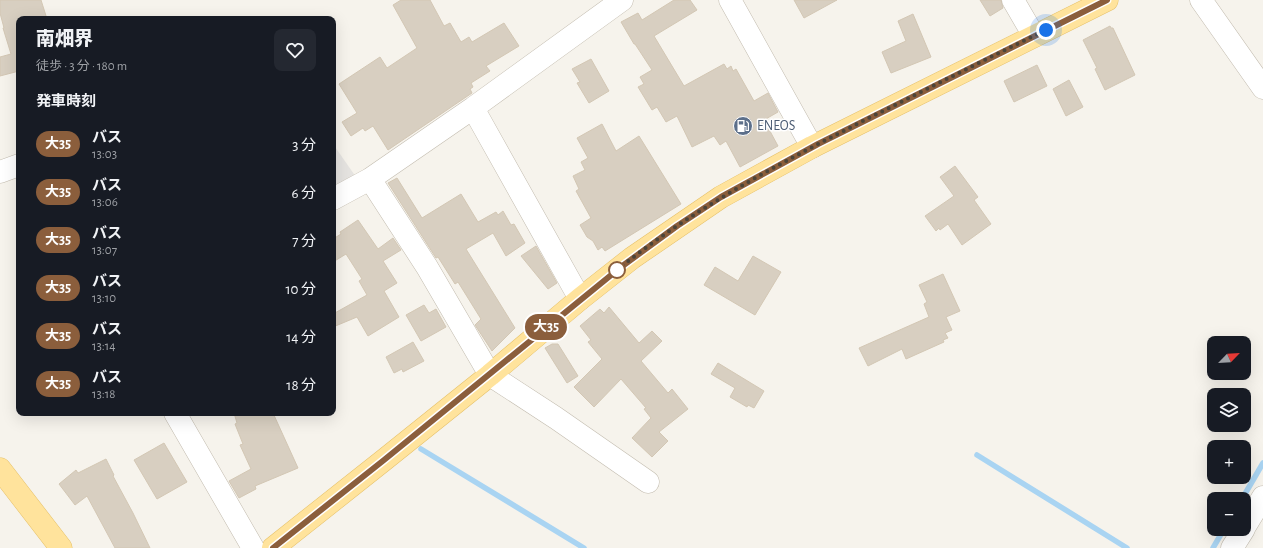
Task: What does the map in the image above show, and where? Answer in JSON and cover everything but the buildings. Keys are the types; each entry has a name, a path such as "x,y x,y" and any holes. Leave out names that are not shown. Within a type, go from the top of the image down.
{"main road":[{"path":"273,548 632,258 721,197 812,147 1107,0"},
{"path":"0,469 61,548"}],"street":[{"path":"336,198 370,179 473,108 622,0"},
{"path":"730,0 812,147"},
{"path":"1013,0 1034,36"},
{"path":"1201,0 1263,88"},
{"path":"473,108 580,299"},
{"path":"0,172 16,166"},
{"path":"370,179 426,267 490,374 648,482"},
{"path":"177,416 252,548"},
{"path":"1251,517 1263,497"},
{"path":"1232,548 1240,536"}],"shaded area":[{"path":"336,148 356,177 336,188"}],"waterway":[{"path":"421,449 584,548"},
{"path":"977,455 1127,548"},
{"path":"1246,492 1263,463"},
{"path":"1213,548 1220,536"}],"bus line":[{"name":"大35","path":"273,548 384,460 632,258 721,197 818,144 1107,0"}],"place":[{"name":"ENEOS","path":"743,126"}],"route":[{"path":"617,270 677,226 721,197 818,144 1046,30"}]}
